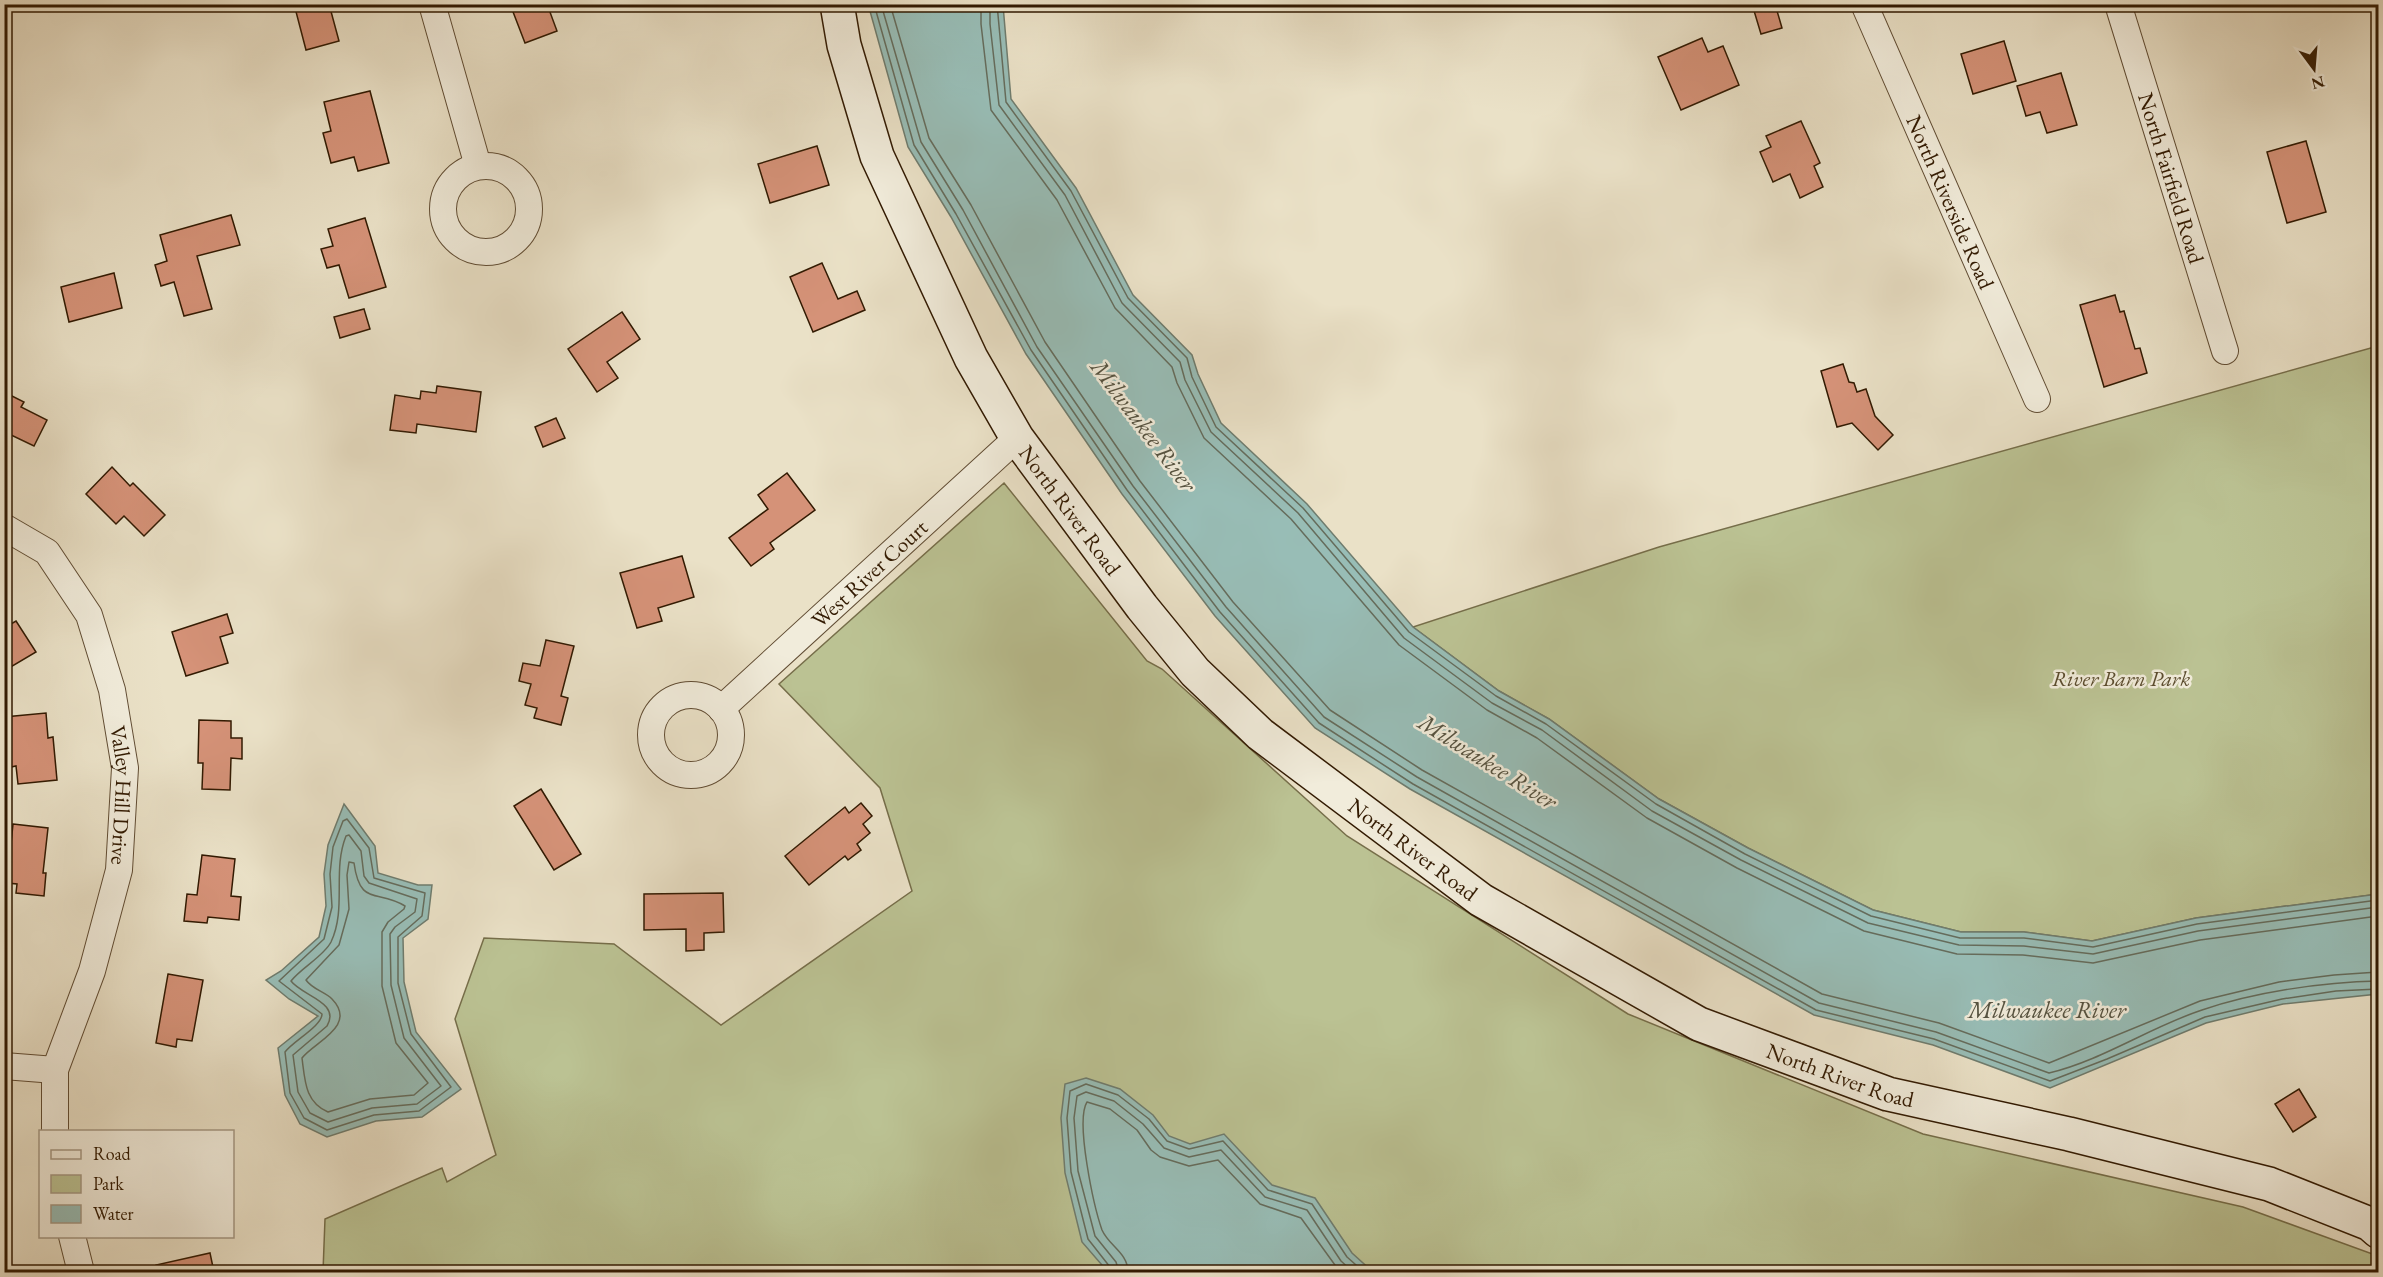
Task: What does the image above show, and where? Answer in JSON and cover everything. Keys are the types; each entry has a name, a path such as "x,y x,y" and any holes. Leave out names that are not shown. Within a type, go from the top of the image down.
{"street":[{"path":"432,4 478,166"},
{"name":"North River Road","path":"837,4 844,45 877,156 971,358 1017,438 1142,607 1195,672 1260,734 1481,900 1699,1024 1888,1094 2068,1134 2270,1185 2370,1224 2379,1231"},
{"name":"North Riverside Road","path":"1864,4 2037,399"},
{"name":"North Fairfield Road","path":"2118,4 2225,351"},
{"name":"West River Court","path":"721,709 1017,438"},
{"name":"Valley Hill Drive","path":"4,527 47,552 89,615 112,690 125,768 119,870 92,971 55,1070 55,1130"},
{"path":"4,1066 55,1070"},
{"path":"72,1238 81,1272"}],"green space":[{"name":"River Barn Park","path":"2378,346 2378,894 2196,918 2092,941 2024,932 1961,932 1873,910 1748,848 1659,799 1549,719 1499,691 1413,627 1659,547"},
{"path":"1004,483 1147,661 1162,669 1347,836 1628,1014 1923,1134 2243,1207 2378,1256 2378,1272 323,1272 325,1219 442,1168 447,1182 496,1155 455,1019 484,938 614,944 721,1025 912,891 880,788 779,684"}],"water":[{"name":"Milwaukee River","path":"868,4 1003,5 1011,99 1076,188 1133,295 1192,355 1198,374 1221,423 1307,504 1413,627 1499,691 1549,719 1659,799 1748,848 1873,910 1961,932 2024,932 2092,941 2196,918 2378,894 2378,994 2283,1004 2206,1023 2050,1088 1933,1045 1814,1015 1410,789 1315,728 1215,616 1122,494 1026,354 951,217 908,147"},
{"path":"344,804 375,846 378,873 418,885 432,885 428,919 403,938 404,982 416,1032 461,1089 422,1117 376,1121 327,1137 300,1124 285,1095 278,1048 318,1016 289,999 266,980 281,971 319,937 326,906 324,874 328,845"},
{"path":"1086,1078 1120,1089 1153,1115 1169,1136 1190,1144 1224,1134 1272,1185 1315,1198 1352,1253 1373,1272 1108,1272 1082,1242 1065,1173 1061,1118 1065,1084"}],"building":[{"path":"294,4 329,4 339,41 306,50"},
{"path":"510,4 547,4 557,31 525,43"},
{"path":"1752,4 1775,4 1782,28 1761,34"},
{"path":"1702,38 1708,52 1723,46 1739,85 1681,110 1658,57"},
{"path":"2004,41 2016,81 1973,94 1961,54"},
{"path":"2061,73 2077,125 2047,133 2040,112 2026,116 2017,86"},
{"path":"370,91 389,163 358,171 354,157 331,163 323,133 331,131 324,102"},
{"path":"1801,121 1820,163 1814,166 1823,187 1800,198 1790,174 1773,182 1760,152 1771,147 1766,136"},
{"path":"2306,141 2326,212 2287,223 2267,152"},
{"path":"817,146 829,185 770,203 758,164"},
{"path":"231,215 240,245 197,256 212,309 184,316 174,282 161,286 155,265 167,261 160,235"},
{"path":"365,218 386,287 349,298 339,265 327,268 321,249 333,246 328,229"},
{"path":"822,263 838,299 857,291 865,310 813,332 790,277"},
{"path":"114,273 122,308 69,322 61,287"},
{"path":"2115,295 2120,312 2124,311 2135,349 2140,348 2147,373 2104,387 2080,305"},
{"path":"364,309 370,329 340,338 334,317"},
{"path":"622,312 640,339 607,362 618,378 597,392 568,349"},
{"path":"1843,364 1849,382 1854,383 1857,392 1866,389 1875,416 1893,435 1878,450 1852,423 1837,427 1821,371"},
{"path":"437,386 481,392 476,432 417,424 416,433 390,430 395,395 420,399 421,391 436,393"},
{"path":"4,392 24,402 21,407 47,420 34,446 7,433 4,439"},
{"path":"556,418 565,438 543,447 535,427"},
{"path":"112,467 130,486 133,483 165,515 144,536 124,516 116,524 86,494"},
{"path":"787,473 815,510 770,543 774,549 751,566 729,538 768,509 758,495"},
{"path":"682,556 694,597 658,608 662,621 637,628 620,573"},
{"path":"227,614 233,633 220,637 228,663 186,676 172,632"},
{"path":"16,621 36,652 4,671 4,628"},
{"path":"546,640 574,646 561,696 568,698 561,725 534,718 537,708 525,705 531,684 519,681 523,663 540,666"},
{"path":"46,713 48,738 53,737 57,780 18,784 16,766 11,767 10,747 4,747 4,717"},
{"path":"199,720 231,721 231,738 242,738 242,759 231,758 230,790 202,789 203,763 198,763"},
{"path":"541,789 581,854 554,870 514,806"},
{"path":"861,803 872,816 863,824 870,833 857,844 861,850 848,860 845,856 809,885 785,856 845,807 849,813"},
{"path":"13,824 48,828 43,873 46,873 44,896 16,893 17,884 7,883"},
{"path":"202,855 235,859 231,896 241,897 239,920 208,917 207,923 184,921 187,894 197,895"},
{"path":"723,893 724,932 704,933 704,950 686,951 686,929 644,930 644,894"},
{"path":"168,974 203,980 192,1041 177,1039 176,1047 156,1043"},
{"path":"2299,1089 2316,1117 2293,1132 2275,1104"},
{"path":"210,1253 214,1272 157,1272 156,1265"}]}
